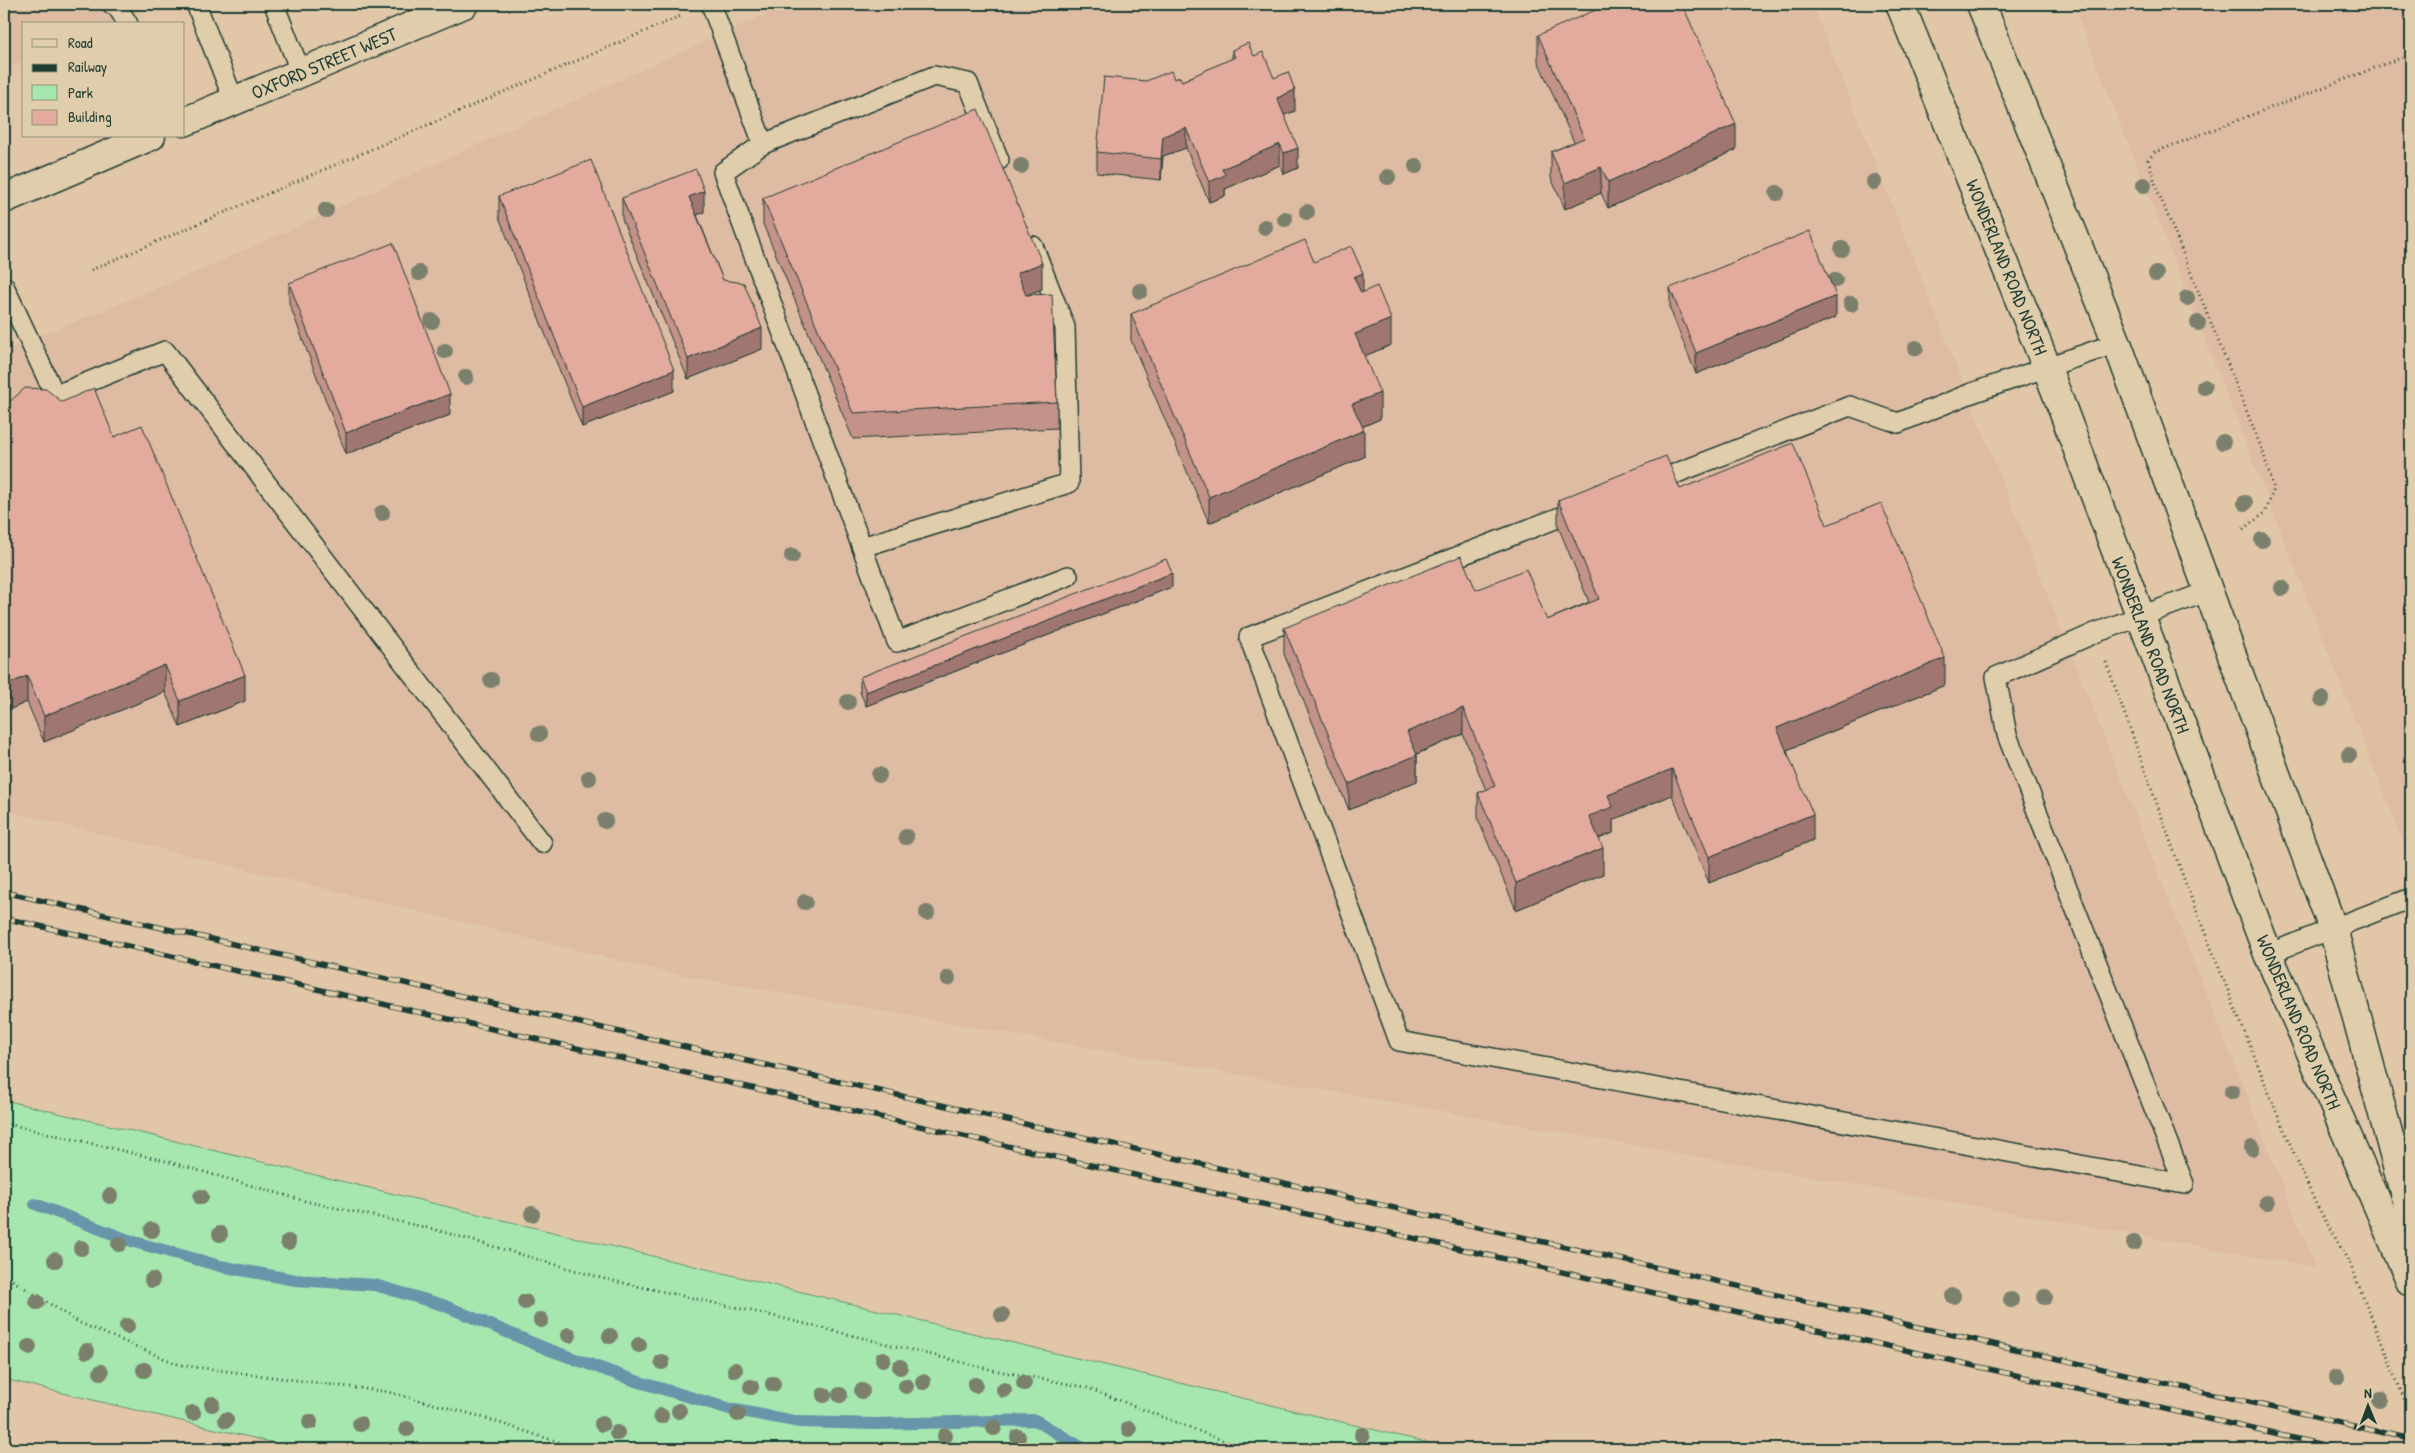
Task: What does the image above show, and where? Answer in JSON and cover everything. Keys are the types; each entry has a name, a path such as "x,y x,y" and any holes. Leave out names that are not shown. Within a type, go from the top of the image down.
{"main road":[{"name":"OXFORD STREET WEST","path":"185,122 464,4"},
{"name":"WONDERLAND ROAD NORTH","path":"1900,4 2047,368 2268,954 2411,1282"},
{"path":"1981,4 2117,343 2333,929 2411,1218"},
{"path":"4,199 146,138"}],"lane":[{"path":"112,4 116,5 127,22"},
{"path":"196,4 234,101"},
{"path":"274,4 301,73"},
{"path":"711,4 763,144"},
{"path":"1004,174 968,83 934,76 763,144 723,172 897,642 1068,576"},
{"path":"862,547 1069,483 1065,327 1026,228"},
{"path":"4,286 55,395"},
{"path":"1638,488 1850,406 1898,422 1969,394 2117,343"},
{"path":"4,416 165,351 542,843"},
{"path":"1600,502 1249,637 1399,1041 2184,1184 2007,735 1996,677 2095,633 2209,591"},
{"path":"2268,954 2411,898"}],"path":[{"path":"90,270 692,11"},
{"path":"2243,529 2265,513 2274,489 2263,452 2154,183 2148,160 2155,152 2411,54"},
{"path":"2095,633 2188,890 2276,1111 2315,1202 2351,1266 2411,1416"},
{"path":"4,1123 166,1161 305,1201 433,1229 605,1279 765,1314 993,1370 1085,1387 1245,1449"},
{"path":"4,1274 80,1323 180,1365 388,1392 475,1415 580,1449"}],"shaded area":[{"path":"4,4 158,4 116,22 22,22 22,62 4,70"},
{"path":"788,4 1812,4 2315,1267 666,972 4,810 4,351 192,274"},
{"path":"2073,4 2411,4 2411,862"}],"green space":[{"path":"4,1100 1454,1449 300,1449 4,1379"}],"building":[{"path":"1609,4 1682,4 1736,124 1608,182 1601,167 1565,183 1551,152 1584,138 1538,35"},
{"path":"1248,43 1254,56 1263,52 1274,78 1288,72 1295,90 1277,98 1298,148 1284,153 1280,144 1222,169 1225,175 1209,182 1186,128 1163,136 1161,159 1097,152 1104,77 1146,81 1171,71 1174,79 1180,77 1182,81 1235,57 1232,50"},
{"path":"978,109 1042,263 1017,273 1026,295 1052,294 1057,402 853,413 763,198"},
{"path":"591,160 674,370 582,407 499,196"},
{"path":"696,169 704,191 689,197 723,280 744,283 762,328 688,359 622,198"},
{"path":"1810,231 1836,296 1696,353 1670,288"},
{"path":"1305,240 1314,262 1351,246 1363,273 1354,277 1361,293 1377,286 1391,319 1355,334 1380,393 1352,404 1364,430 1209,497 1131,314"},
{"path":"393,243 450,394 346,433 289,283"},
{"path":"25,388 46,389 62,402 94,388 114,437 142,425 245,675 180,701 165,665 44,716 27,676 4,686 4,413 6,405"},
{"path":"1793,443 1827,525 1881,503 1945,658 1777,728 1813,814 1709,857 1672,769 1608,795 1613,807 1589,816 1603,848 1516,883 1478,793 1495,786 1463,708 1407,732 1417,755 1349,784 1284,628 1461,556 1476,590 1526,569 1547,620 1599,599 1558,500 1666,456 1680,489"},
{"path":"1166,559 1172,573 866,692 860,677"}],"waterway":[{"path":"35,1204 131,1241 220,1266 295,1280 375,1285 443,1305 547,1349 636,1381 730,1409 800,1422 875,1424 1035,1420 1084,1449"}],"railway":[{"path":"4,892 2411,1439"},
{"path":"4,918 2341,1449"}]}
